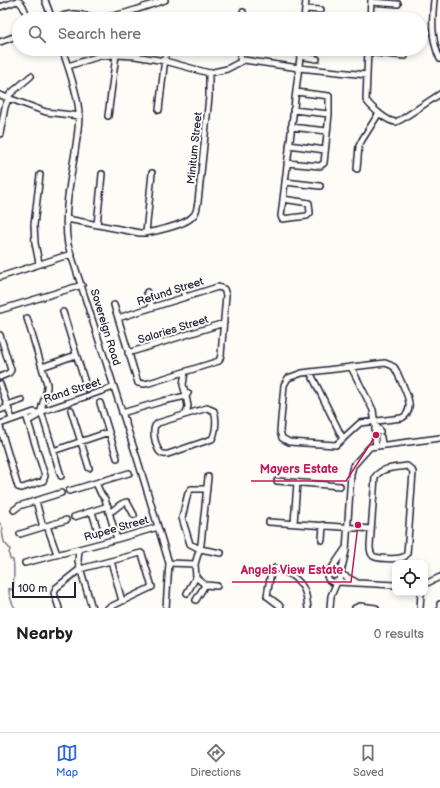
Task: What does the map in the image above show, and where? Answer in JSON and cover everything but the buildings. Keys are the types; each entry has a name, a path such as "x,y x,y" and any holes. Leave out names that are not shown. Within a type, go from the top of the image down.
{"street":[{"path":"45,0 49,12"},
{"path":"127,12 165,0"},
{"path":"305,12 306,0"},
{"path":"434,0 433,33 440,59"},
{"path":"0,6 19,1 22,3 25,12"},
{"path":"370,12 371,1 398,4"},
{"path":"305,9 321,10"},
{"path":"0,42 12,38"},
{"name":"Sovereign Road","path":"64,56 80,116 67,219 67,236 71,254 169,563 166,608"},
{"path":"68,66 100,56"},
{"path":"108,116 116,56"},
{"path":"135,56 165,61 209,73 227,69 240,62 249,60 298,68 367,75"},
{"path":"159,110 165,56"},
{"path":"240,56 240,62"},
{"path":"283,199 309,203 310,213 307,216 282,219 281,216 298,68 300,56 317,59"},
{"path":"368,56 366,100 379,113 391,121 396,122 408,116 440,94"},
{"name":"Minitum Street","path":"146,233 186,221 195,214 198,202 209,97 209,73"},
{"path":"0,134 8,98 14,89 31,76"},
{"path":"287,163 322,165 324,163 329,114 329,96 296,92"},
{"path":"0,95 46,112 80,116"},
{"path":"294,110 329,114"},
{"path":"357,169 359,146 379,113"},
{"path":"292,127 327,131"},
{"path":"289,145 325,150"},
{"path":"67,219 146,233 152,173"},
{"path":"97,225 102,174"},
{"path":"39,263 35,243 34,225 40,175"},
{"path":"285,182 320,186"},
{"path":"0,277 12,274 39,263 71,254"},
{"path":"0,310 82,285"},
{"name":"Refund Street","path":"221,287 224,289 226,295 221,355 219,361 149,383 140,384 136,380 118,318 185,297 209,288 221,287"},
{"path":"182,288 185,297"},
{"path":"147,292 152,307"},
{"path":"114,305 118,318"},
{"path":"63,312 87,389"},
{"path":"27,318 47,388 37,416 28,421"},
{"name":"Salaries Street","path":"128,353 224,323"},
{"path":"0,335 11,370 9,373 0,377"},
{"path":"42,367 76,355"},
{"path":"385,363 391,365 395,368 408,396 409,409 402,418 375,423 358,424 338,444 289,442 284,440 280,431 285,383 291,377 310,372 385,363"},
{"path":"351,367 373,410 379,445"},
{"path":"185,372 183,385 186,396 191,406 198,411"},
{"path":"310,372 343,439"},
{"path":"174,375 183,385"},
{"path":"0,384 12,420"},
{"name":"Rand Street","path":"0,426 34,412 39,412 114,387"},
{"path":"122,413 162,401 186,396"},
{"path":"186,396 186,414"},
{"path":"0,410 22,400"},
{"path":"100,403 117,458"},
{"path":"207,408 214,411 215,432 212,439 168,454 162,454 153,434 153,429 158,423 186,414 207,408"},
{"path":"71,410 89,468"},
{"path":"39,412 61,476"},
{"path":"0,426 18,487 22,488 43,481 45,478 26,415"},
{"path":"53,451 109,432"},
{"path":"331,596 337,582 341,577 345,557 346,527 353,466 370,447 440,438"},
{"path":"407,466 413,472 407,554 404,557 395,559 372,555 370,546 371,529 374,477 386,469 407,466"},
{"path":"69,491 129,472"},
{"path":"187,594 196,578 195,564 200,549 208,477"},
{"path":"277,481 340,486"},
{"path":"96,483 108,506 117,539"},
{"path":"294,523 297,483"},
{"path":"207,489 190,489 182,518 189,542 192,546 221,553"},
{"path":"14,510 19,506 61,493"},
{"path":"36,501 45,527 57,554"},
{"path":"110,512 120,504 127,502 134,515"},
{"path":"74,517 108,506"},
{"path":"92,512 97,528"},
{"path":"20,534 66,520"},
{"path":"269,522 371,529"},
{"path":"322,540 324,525"},
{"name":"Rupee Street","path":"25,563 117,539 158,526"},
{"path":"330,608 331,596 327,573 346,548"},
{"path":"79,549 78,561 92,608"},
{"path":"59,608 54,593 56,588 80,568 141,552 152,584 151,588 108,608"},
{"path":"110,561 122,601"},
{"path":"169,563 195,564"},
{"path":"281,608 267,596 271,572 275,568 281,569 294,577 302,585 305,590 308,608"},
{"path":"332,568 336,568 341,573 358,582"},
{"path":"428,583 440,577"},
{"path":"196,578 205,585 217,586"},
{"path":"328,580 332,583 358,582 392,585"},
{"path":"196,600 205,585"},
{"path":"420,608 421,596"},
{"path":"355,608 360,606 376,608"}],"waterway":[{"path":"0,523 3,529 4,542 10,549 10,559 13,560 13,588 11,590 9,588 9,590 10,598 15,608"}],"place":[{"name":"Mayers Estate","path":"376,435"},
{"name":"Angels View Estate","path":"358,525"}]}
